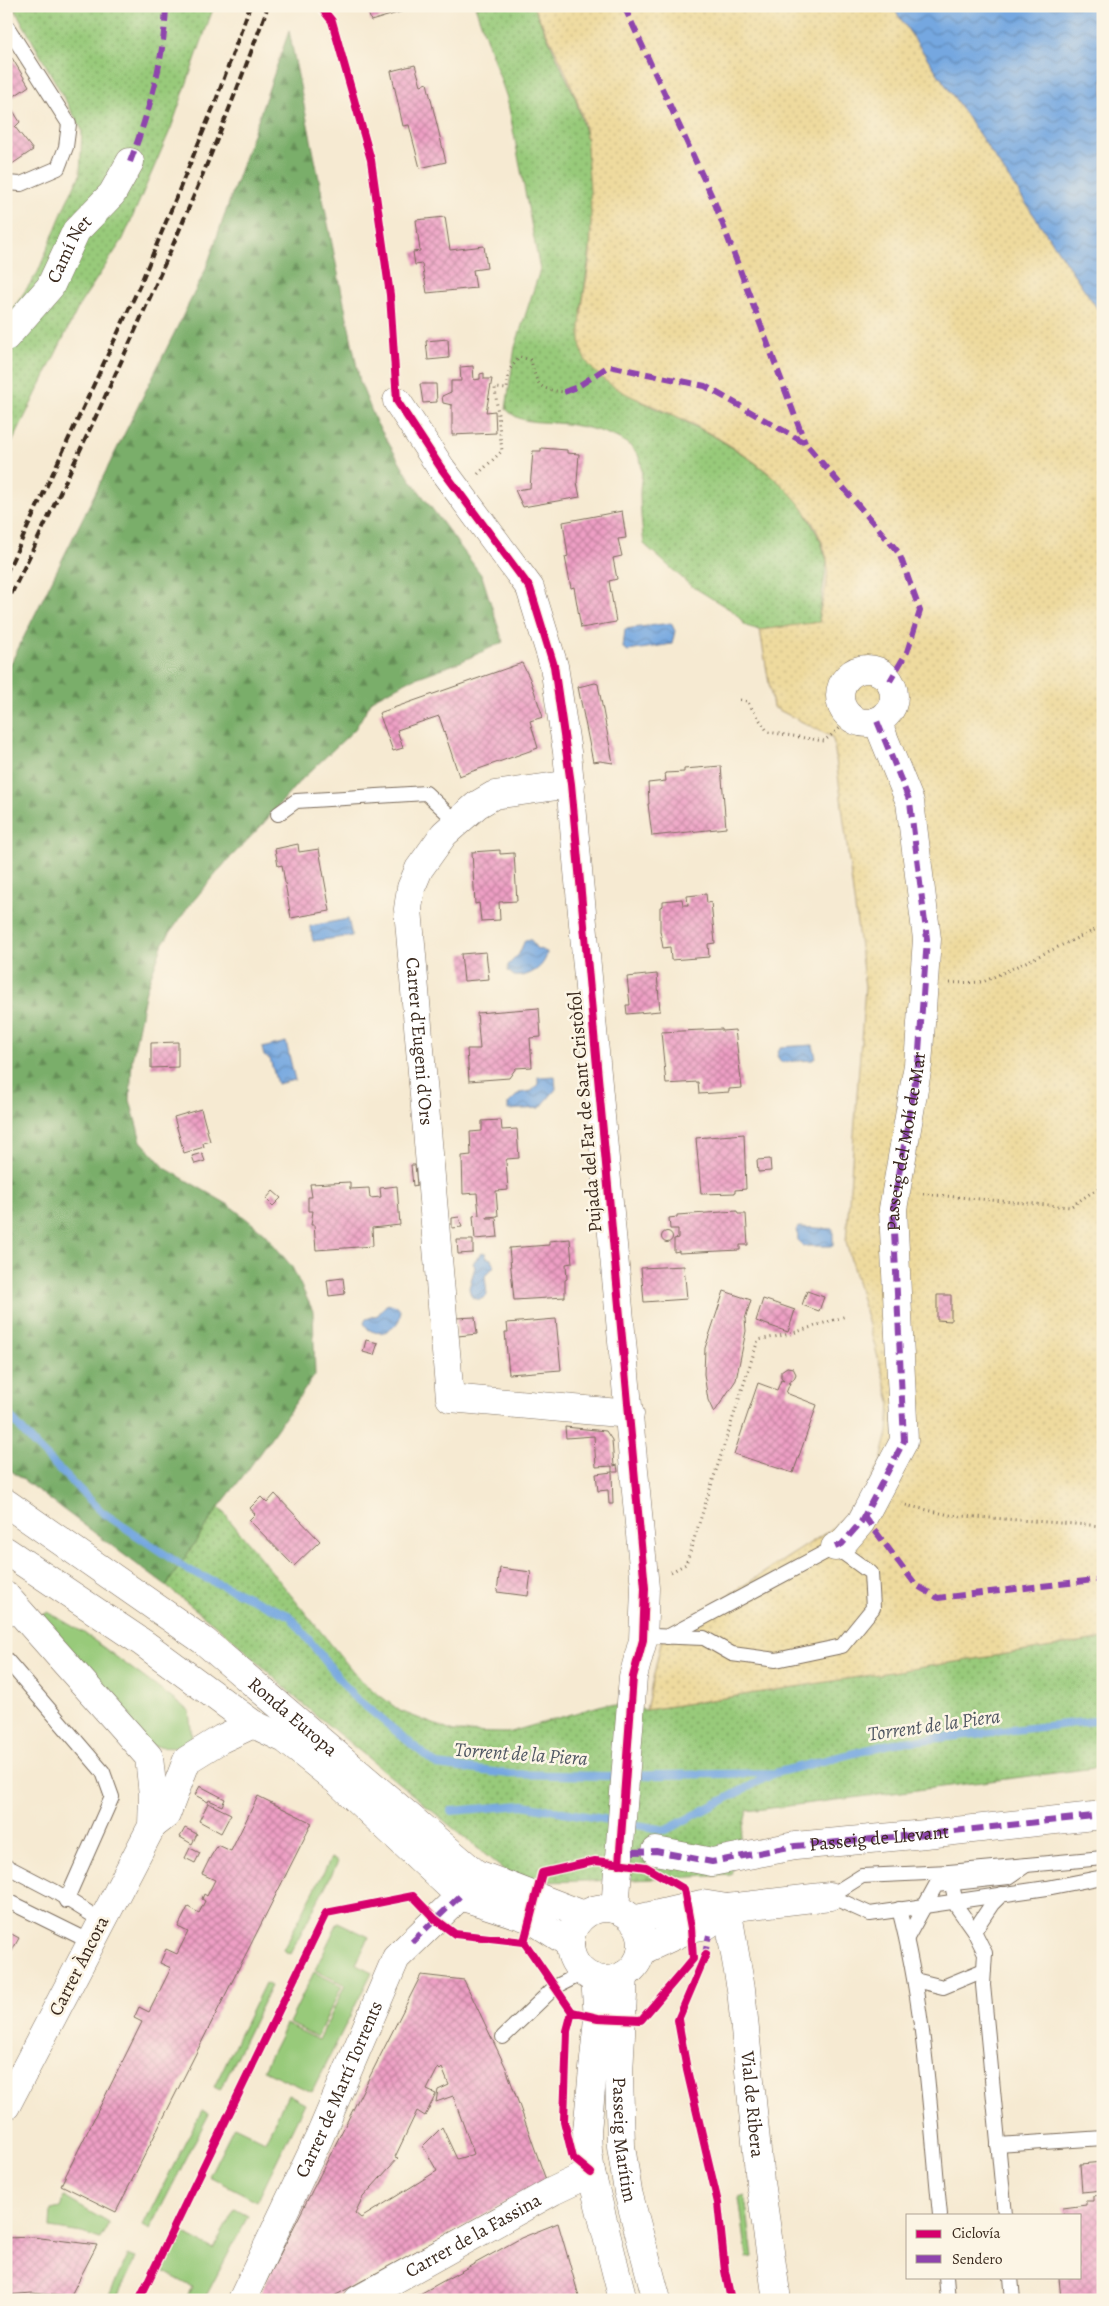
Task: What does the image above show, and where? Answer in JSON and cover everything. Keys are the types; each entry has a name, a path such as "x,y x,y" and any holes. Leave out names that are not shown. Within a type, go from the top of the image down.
{"street":[{"name":"Camí Net","path":"6,337 50,287 76,231 112,194 130,162"},
{"name":"Pujada del Far de Sant Cristòfol","path":"397,401 441,468 530,588 554,666 571,784 630,1414 644,1588 655,1639 633,1677 620,1851 624,1914"},
{"name":"Passeig del Molí de Mar","path":"835,1547 842,1544 861,1522 904,1442 892,1209 918,1066 927,939 910,802 864,720"},
{"name":"Carrer d'Eugeni d'Ors","path":"571,784 494,795 477,805 444,834 419,869 411,888 408,909 450,1398 630,1414"},
{"name":"Ronda Europa","path":"6,1503 204,1641 475,1873 584,1915"},
{"name":"Ronda Europa","path":"6,1551 144,1643 253,1724 285,1740 336,1780 460,1896 531,1919 570,1944"},
{"path":"6,1596 149,1757 187,1760 253,1724"},
{"name":"Carrer Àncora","path":"149,1757 153,1795 152,1826"},
{"name":"Carrer Àncora","path":"8,2100 152,1826 166,1815 187,1760"},
{"name":"Passeig de Llevant","path":"656,1851 712,1862 795,1846 1103,1815"},
{"name":"Carrer de Martí Torrents","path":"242,2300 320,2138 396,1958 460,1896"},
{"path":"624,1914 640,1932 640,1951 635,1965 624,1975 611,1979 590,1975 576,1962 570,1944 575,1927 584,1915 599,1909 624,1914 702,1904 727,1908 830,1896"},
{"path":"640,1951 691,1928 707,1925 727,1908"},
{"name":"Vial de Ribera","path":"727,1908 741,1989 760,2182 777,2300"},
{"name":"Passeig Marítim","path":"590,1975 598,2018 587,2131 591,2173 623,2300"},
{"name":"Passeig Marítim","path":"624,1975 619,2074 621,2146 628,2192 658,2300"},
{"name":"Carrer de la Fassina","path":"358,2300 553,2191 591,2173"}],"lane":[{"path":"6,184 21,184 58,168 66,147 69,124 8,31"},
{"path":"278,814 296,801 426,793 458,823"},
{"path":"655,1639 704,1638 732,1654 776,1660 842,1646 873,1608 871,1573 835,1547"},
{"name":"Passeig del Molí de Mar","path":"655,1639 835,1547"},
{"path":"6,1659 103,1772 112,1797 66,1901"},
{"path":"830,1896 862,1876 1009,1877 1026,1865 1103,1858"},
{"path":"6,1866 54,1892 97,1931"},
{"path":"830,1896 870,1914 1047,1888 1103,1877"},
{"path":"950,1878 957,1907 974,1931 984,1953 983,1985 1005,2214"},
{"path":"906,1938 936,1885 950,1878"},
{"path":"974,1931 992,1904 1002,1894"},
{"path":"6,1900 97,1931"},
{"path":"899,1909 914,1980 926,2066 940,2214"},
{"path":"914,1980 943,1987 984,1970"},
{"path":"503,2037 555,1988 590,1975"},
{"path":"998,2146 1103,2138"},
{"path":"946,2278 948,2300"},
{"path":"1011,2278 1013,2300"}],"path":[{"path":"477,475 502,452 495,388 507,389 509,370 520,357 531,360 537,382 545,390 564,392"},
{"path":"740,700 747,701 768,732 824,742 864,720"},
{"path":"924,984 982,982 1103,926"},
{"path":"895,1192 1070,1207 1103,1186"},
{"path":"663,1573 674,1572 686,1564 758,1340 790,1334 846,1316"},
{"path":"874,1498 949,1515 1103,1526"}],"green space":[{"path":"13,6 214,6 171,128 123,239 80,304 6,455 6,319 38,272 66,203 80,175 82,130"},
{"path":"475,6 533,6 575,97 587,140 592,207 590,249 581,312 615,387 715,437 750,459 785,487 801,504 820,540 827,561 819,615 820,623 760,630 746,626 734,612 690,585 644,544 640,500 642,468 635,450 616,437 604,432 578,426 535,422 517,417 506,409 515,347 540,270 507,98"},
{"path":"289,31 360,382 376,422 410,479 482,576 503,642 460,662 410,680 373,699 355,729 298,783 189,906 163,943 146,990 132,1060 130,1100 141,1141 165,1168 229,1205 264,1233 292,1267 313,1311 315,1375 219,1507 166,1586 6,1467 6,673 205,271"},
{"path":"219,1507 361,1681 400,1711 454,1732 507,1733 606,1704 646,1710 1103,1639 1103,1767 747,1811 731,1875 536,1882 510,1875 299,1701 233,1639 166,1586"},
{"path":"48,1612 84,1633 189,1711 192,1738 179,1747 150,1746 38,1618"},
{"path":"331,1858 338,1862 290,1954 283,1950"},
{"path":"338,1922 369,1937 356,1964 372,1972 312,2092 263,2070 286,2024 319,2040 345,1985 315,1970"},
{"path":"314,1972 342,1986 317,2037 289,2023"},
{"path":"265,1983 271,1986 220,2090 214,2087"},
{"path":"288,2094 305,2103 257,2201 209,2176 234,2126 265,2141"},
{"path":"202,2110 209,2114 150,2229 143,2225"},
{"path":"745,2195 753,2257 747,2258 739,2197"},
{"path":"64,2197 109,2223 100,2239 82,2233 50,2228 51,2209 60,2207"},
{"path":"235,2209 248,2216 204,2300 185,2300 192,2287 159,2269 179,2231 213,2249"},
{"path":"128,2255 136,2258 116,2300 107,2300"}],"sand":[{"path":"533,6 892,6 1103,317 1103,1639 646,1710 662,1638 832,1529 865,1492 881,1461 888,1432 890,1401 846,1242 865,987 834,743 832,737 773,707 760,630 820,622 819,615 826,588 828,566 819,535 806,512 788,491 746,456 699,427 638,400 614,387 593,370 585,359 581,350 580,324 590,255 591,221 586,134 572,88"}],"water":[{"path":"892,6 1103,6 1103,317"},
{"path":"671,623 675,631 672,644 628,651 623,648 625,629"},
{"path":"348,919 352,936 313,941 310,926"},
{"path":"525,940 531,940 536,948 547,952 546,957 540,967 530,973 514,976 508,971 508,965 519,954"},
{"path":"286,1042 295,1080 277,1084 270,1059 264,1056 262,1048"},
{"path":"813,1045 816,1058 814,1060 781,1062 777,1056 780,1047"},
{"path":"555,1076 556,1089 540,1108 508,1110 508,1104 519,1093 532,1091 538,1084 538,1077"},
{"path":"797,1228 833,1229 833,1246 803,1246 798,1240"},
{"path":"482,1252 486,1253 486,1257 491,1259 494,1264 493,1268 485,1276 487,1294 482,1299 477,1299 471,1296 469,1288 475,1267 473,1263"},
{"path":"390,1304 397,1307 400,1312 397,1324 384,1332 368,1329 364,1323 366,1319 378,1315 386,1305"}],"building":[{"path":"366,6 417,6 417,7 371,21"},
{"path":"12,58 29,86 7,101 20,122 15,127 33,150 6,168 6,61"},
{"path":"415,65 421,85 427,83 446,162 420,168 409,125 403,126 391,71"},
{"path":"445,217 450,250 484,246 487,268 473,270 476,288 427,293 422,264 415,265 413,252 420,251 416,220"},
{"path":"448,339 449,358 428,360 426,341"},
{"path":"473,366 474,380 480,379 480,374 484,373 484,379 492,379 486,412 495,411 496,433 452,435 452,405 443,403 442,396 451,392 451,381 461,381 460,367"},
{"path":"420,384 436,384 437,402 423,403"},
{"path":"541,448 567,450 567,453 579,454 577,482 580,497 523,507 515,490 530,488 533,451 541,451"},
{"path":"622,511 626,538 618,539 622,556 613,558 617,579 609,581 616,622 581,628 574,587 571,588 565,557 568,556 563,522"},
{"path":"522,663 530,679 543,717 530,721 538,748 459,776 439,716 397,730 403,748 393,751 379,713"},
{"path":"598,684 613,763 593,762 578,687"},
{"path":"721,766 726,828 652,836 648,804 648,783 666,781 665,773 684,772 684,769"},
{"path":"298,844 299,852 319,849 330,911 291,918 282,865 278,866 275,849"},
{"path":"500,850 500,854 514,853 517,901 499,902 500,920 481,921 479,903 475,904 472,852"},
{"path":"706,894 707,903 711,902 715,943 708,944 709,957 671,960 670,947 663,948 660,931 660,907 663,906 663,901 682,899 683,905 688,905 687,896"},
{"path":"486,952 489,979 464,981 461,954"},
{"path":"657,974 660,1011 627,1014 626,1005 630,1005 627,977"},
{"path":"539,1008 541,1037 530,1038 532,1067 516,1068 509,1078 469,1081 467,1049 480,1049 477,1013"},
{"path":"722,1029 722,1031 735,1030 742,1088 729,1089 729,1092 699,1094 698,1082 666,1084 661,1032"},
{"path":"178,1042 178,1067 151,1068 151,1043"},
{"path":"201,1109 210,1141 203,1143 204,1147 184,1153 174,1117"},
{"path":"501,1120 502,1130 517,1129 519,1158 507,1159 508,1190 496,1191 498,1216 487,1217 496,1218 498,1237 475,1239 473,1216 479,1215 477,1193 463,1194 462,1156 471,1155 470,1132 482,1131 482,1121"},
{"path":"744,1134 746,1189 735,1190 735,1193 701,1194 696,1138"},
{"path":"202,1153 205,1161 195,1164 192,1156"},
{"path":"770,1159 771,1171 758,1172 757,1160"},
{"path":"411,1165 415,1165 417,1185 413,1186"},
{"path":"350,1182 350,1189 369,1188 370,1198 381,1197 380,1188 397,1186 400,1225 372,1228 373,1246 316,1250 314,1225 311,1225 313,1211 308,1211 308,1197 312,1197 310,1184"},
{"path":"273,1191 281,1198 273,1206 266,1199"},
{"path":"737,1211 738,1214 746,1214 748,1245 740,1245 740,1250 674,1252 674,1239 678,1238 678,1229 670,1229 669,1218 677,1217 677,1215"},
{"path":"459,1217 462,1227 452,1228 452,1218"},
{"path":"667,1231 673,1237 667,1243 661,1237"},
{"path":"570,1239 572,1263 566,1264 565,1297 514,1300 509,1248 549,1245 549,1241"},
{"path":"457,1240 473,1240 473,1253 458,1254"},
{"path":"684,1266 687,1299 644,1302 641,1268"},
{"path":"343,1278 345,1294 329,1296 327,1280"},
{"path":"724,1291 751,1300 745,1319 746,1331 736,1380 714,1413 708,1400 704,1374 705,1348"},
{"path":"807,1291 824,1297 819,1311 802,1305"},
{"path":"937,1295 951,1295 951,1321 937,1320"},
{"path":"763,1299 795,1310 788,1332 756,1321"},
{"path":"475,1317 477,1334 458,1336 456,1318"},
{"path":"556,1319 561,1370 509,1374 505,1332 508,1332 507,1323"},
{"path":"366,1340 378,1343 374,1355 363,1352"},
{"path":"787,1367 793,1368 796,1374 794,1379 788,1383 790,1383 786,1393 817,1405 793,1473 734,1454 758,1383 777,1390 781,1380 784,1381 781,1377 781,1371"},
{"path":"565,1427 606,1431 612,1440 614,1466 617,1465 618,1472 612,1472 612,1466 596,1467 594,1436 566,1438"},
{"path":"612,1472 613,1504 609,1504 608,1490 598,1491 596,1474"},
{"path":"275,1494 320,1541 294,1566 249,1520 255,1514 250,1508 261,1497 267,1503"},
{"path":"500,1568 531,1572 528,1596 497,1592"},
{"path":"200,1786 225,1799 222,1806 209,1800 208,1802 195,1795"},
{"path":"258,1796 312,1823 116,2212 61,2185 142,2022 134,2018 139,2007 149,2012 171,1968 160,1963 166,1949 177,1954 188,1932 178,1927 188,1907 199,1913 205,1901 202,1899 204,1894 207,1896 215,1880 202,1874 211,1856 218,1845 231,1851"},
{"path":"208,1803 231,1814 221,1833 199,1821"},
{"path":"185,1828 197,1834 192,1844 180,1837"},
{"path":"190,1848 200,1853 195,1863 185,1858"},
{"path":"6,1931 19,1938 6,1962"},
{"path":"421,1975 464,1980 506,2068 546,2180 327,2300 257,2300","holes":["438,2068 440,2070 442,2068 449,2085 438,2090 436,2102 453,2096 474,2154 457,2159 442,2127 423,2146 437,2171 361,2218 355,2213 363,2197 398,2158 395,2157 417,2111 425,2116 436,2094 427,2090"]},
{"path":"1103,2162 1103,2190 1082,2192 1080,2164"},
{"path":"1103,2195 1103,2300 1061,2300 1059,2278 1082,2278 1082,2214 1064,2214 1063,2208 1086,2205 1086,2201 1093,2201 1093,2196"},
{"path":"558,2223 580,2300 409,2300 521,2238"},
{"path":"33,2237 97,2245 70,2297 32,2293 6,2295 6,2238"}],"waterway":[{"name":"Torrent de la Piera","path":"6,1412 35,1445 102,1512 188,1570 290,1616 353,1696 437,1765 509,1774 604,1776 775,1773 894,1743 1103,1720"},
{"path":"451,1811 523,1805 666,1830 773,1774"}],"railway":[{"path":"6,574 140,285 215,103 250,6"},
{"path":"6,605 77,458 178,234 268,6"}],"marked path":[{"path":"130,162 159,66 166,6"},
{"path":"624,6 714,201 805,443"},
{"path":"564,392 577,387 609,366 705,386 805,443 899,553 920,611 907,652 890,681"},
{"path":"835,1547 842,1544 861,1522 904,1441 893,1209 918,1065 927,939 910,802 877,721"},
{"path":"864,1516 916,1585 938,1598 1103,1579"},
{"path":"633,1852 656,1851 712,1862 795,1846 1103,1815"},
{"path":"412,1942 460,1896"},
{"path":"704,1958 709,1935"}],"cycle path":[{"path":"320,6 332,21 371,160 390,295 397,401 441,468 530,588 554,666 571,784 645,1588 643,1640 633,1677 619,1864"},
{"path":"524,1942 542,1873 595,1861 624,1864 646,1867 684,1889 691,1928 693,1959 641,2020 598,2018 572,2012"},
{"path":"139,2300 326,1913 413,1896 435,1919 455,1934 524,1942 572,2012 567,2031 564,2121 573,2158 591,2173"},
{"path":"706,1954 678,2020 687,2070 718,2203 725,2271 731,2300"}]}
